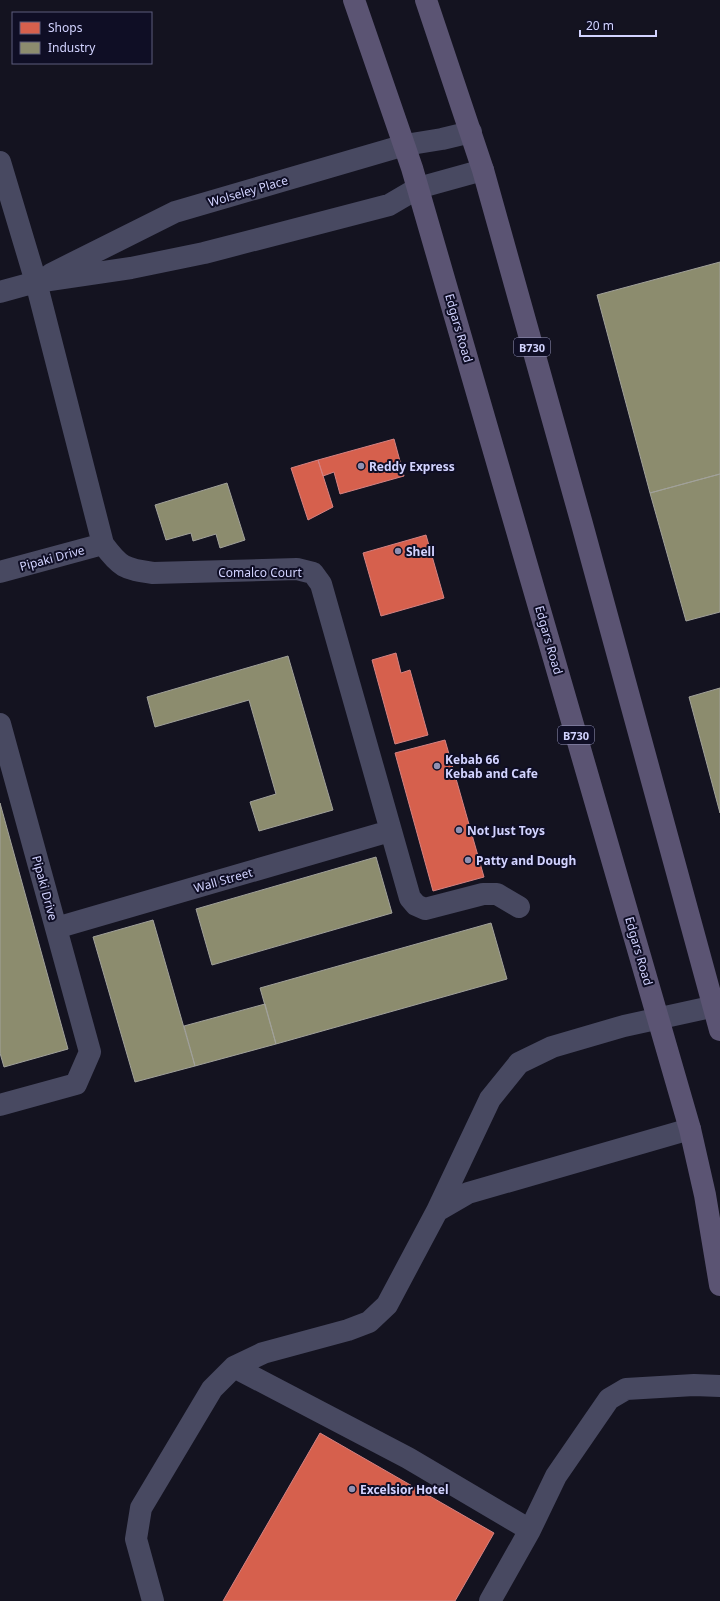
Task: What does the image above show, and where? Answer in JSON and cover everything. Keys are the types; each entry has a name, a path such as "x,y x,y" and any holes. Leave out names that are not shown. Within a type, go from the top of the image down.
{"main road":[{"name":"Edgars Road","path":"354,0 405,146 418,188 690,1129 705,1194 720,1285"},
{"name":"B730","path":"426,0 483,170 716,1006 720,1030"}],"street":[{"name":"Wolseley Place","path":"36,282 175,212 405,146 471,132"},
{"name":"Comalco Court","path":"0,162 36,282 103,544 115,560 131,570 153,573 297,569 313,573 321,584 410,898 416,906 425,909 484,894 497,894 519,907"},
{"name":"Wolseley Place","path":"0,292 36,282 131,268 204,253 389,205 418,188 483,170"},
{"name":"Pipaki Drive","path":"0,572 103,544"},
{"name":"Pipaki Drive","path":"0,724 90,1052 76,1084 0,1105"},
{"name":"Wall Street","path":"56,928 390,831"},
{"path":"153,1601 136,1539 141,1508 212,1389 234,1367 263,1353 348,1330 369,1322 387,1304 437,1211 490,1099 519,1063 552,1047 624,1026 716,1006"},
{"path":"437,1211 468,1193 690,1129"},
{"path":"234,1367 408,1458 530,1530"},
{"path":"490,1601 530,1530 556,1476 609,1399 626,1389 700,1385 720,1386"}],"building: Shops":[{"name":"Reddy Express","path":"394,439 404,476 340,494 334,472 323,476 318,460"},
{"path":"318,460 333,507 308,520 291,468"},
{"path":"426,535 444,598 381,616 363,553"},
{"path":"396,653 401,673 410,670 428,735 395,744 372,660"},
{"path":"445,740 484,877 433,891 395,753"},
{"name":"Excelsior Hotel","path":"320,1433 494,1533 455,1601 223,1601"}],"building: Industry":[{"path":"720,262 720,474 650,493 597,295"},
{"path":"720,474 720,612 686,621 650,493"},
{"path":"227,483 245,540 220,548 216,534 193,541 191,533 166,540 155,505"},
{"path":"288,656 333,810 259,831 250,802 276,794 249,700 155,727 147,697"},
{"path":"720,688 720,813 689,697"},
{"path":"0,803 68,1049 4,1067 0,1053"},
{"path":"376,857 392,913 212,965 196,909"},
{"path":"153,920 195,1066 135,1082 93,937"},
{"path":"491,923 507,979 276,1044 260,988"},
{"path":"265,1004 276,1044 195,1066 184,1026"}],"place":[{"name":"Reddy Express","path":"361,466"},
{"name":"Shell","path":"398,551"},
{"name":"Kebab 66 Kebab and Cafe","path":"437,766"},
{"name":"Not Just Toys","path":"459,830"},
{"name":"Patty and Dough","path":"468,860"},
{"name":"Excelsior Hotel","path":"352,1489"}]}
